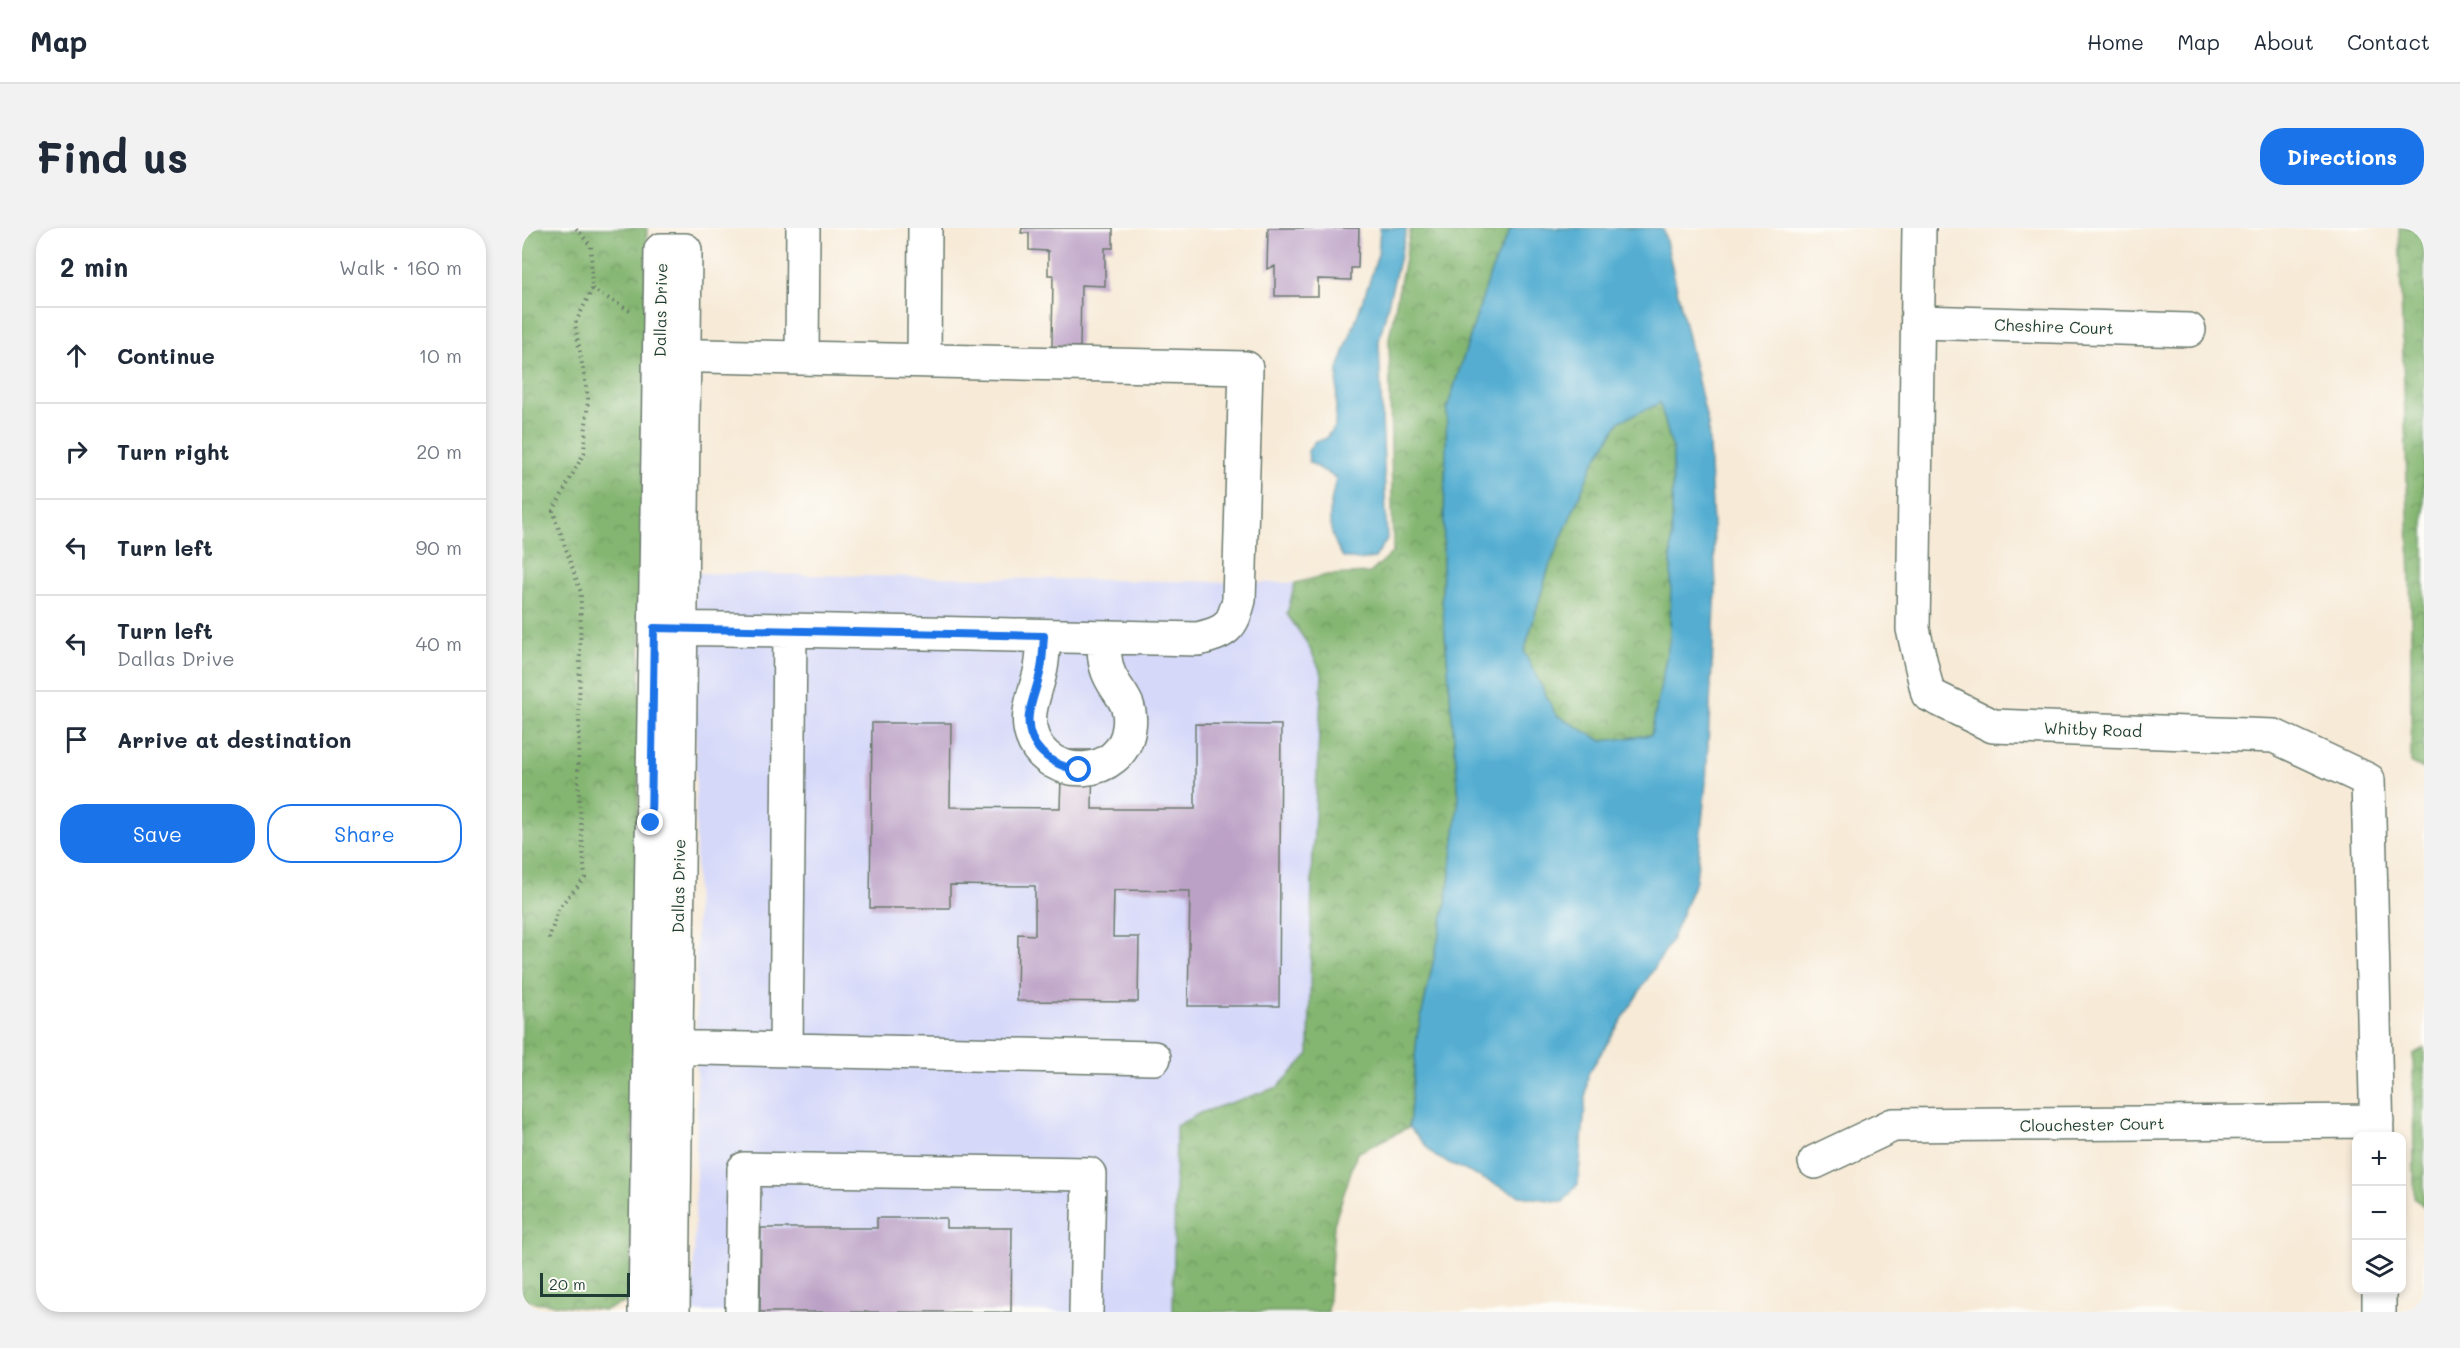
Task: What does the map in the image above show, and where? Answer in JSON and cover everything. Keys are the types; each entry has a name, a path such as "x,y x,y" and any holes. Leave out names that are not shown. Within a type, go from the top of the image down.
{"street":[{"path":"802,358 803,228"},
{"path":"924,360 925,228"},
{"name":"Whitby Road","path":"1919,228 1913,629 1928,694 1993,726 2274,736 2368,780 2377,1129"},
{"name":"Cheshire Court","path":"1919,322 2189,330"},
{"path":"667,346 802,358 1246,368 1239,600 1234,621 1220,634 1198,639 1104,638 667,628"},
{"name":"Dallas Drive","path":"645,1312 662,1048 667,628 667,346"},
{"path":"786,1050 790,630"},
{"path":"1044,636 1042,666 1029,718 1031,734 1037,748 1049,760 1063,768 1079,770 1096,767 1111,759 1122,747 1129,730 1130,714 1125,697 1108,673 1104,638"},
{"path":"662,1048 1154,1058"},
{"name":"Dallas Drive","path":"662,1048 673,1312"},
{"name":"Clouchester Court","path":"1815,1162 1893,1125 2377,1129"},
{"path":"742,1312 744,1169 1089,1174 1086,1312"},
{"path":"2379,1294 2379,1312"}],"path":[{"path":"549,939 559,907 585,878 578,781 581,593 553,511 584,453 588,399 575,324 592,289 591,246 576,228"},
{"path":"592,289 667,346"}],"shaded area":[{"path":"695,573 1295,583 1287,614 1307,643 1322,674 1312,873 1309,1054 1278,1086 1200,1113 1176,1126 1173,1312 693,1312 697,1118"}],"green space":[{"path":"522,228 647,228 630,1301 604,1310 533,1302 522,1298"},
{"path":"1411,228 1511,228 1490,274 1447,409 1442,598 1459,798 1447,899 1417,1036 1409,1127 1357,1153 1334,1224 1328,1312 1173,1312 1176,1126 1200,1113 1278,1087 1309,1054 1312,873 1322,674 1307,643 1287,614 1295,583 1327,575 1370,573 1393,552 1389,338"},
{"path":"2399,228 2424,228 2424,769 2411,763 2411,612"},
{"path":"1660,402 1673,451 1670,638 1651,735 1602,741 1556,715 1524,652 1549,567 1593,464 1620,421"},
{"path":"2424,1048 2424,1207 2414,1197 2413,1054"}],"water":[{"path":"1380,228 1407,228 1379,341 1387,539 1375,558 1357,560 1343,557 1333,537 1330,509 1336,478 1309,462 1308,451 1315,441 1325,439 1335,426 1338,369 1378,254"},
{"path":"1511,228 1663,228 1708,424 1716,587 1706,783 1696,880 1670,943 1588,1074 1578,1184 1563,1202 1520,1196 1436,1157 1409,1127 1417,1036 1447,899 1459,798 1442,598 1447,409 1490,274","holes":["1660,403 1673,451 1670,638 1651,735 1602,741 1556,715 1524,652 1549,567 1593,464 1620,421"]}],"building":[{"path":"1022,228 1113,228 1113,248 1105,248 1105,286 1081,285 1080,347 1052,346 1053,275 1048,275 1048,251 1029,250 1029,233 1021,233"},
{"path":"1268,228 1359,228 1358,268 1351,268 1351,280 1318,279 1318,296 1275,296 1275,266 1267,269"},
{"path":"872,723 951,723 950,807 1060,808 1062,750 1093,750 1092,809 1195,809 1195,724 1281,725 1279,1006 1188,1006 1190,891 1114,890 1113,937 1139,937 1138,1002 1017,1001 1018,934 1035,935 1035,886 950,885 950,908 870,908"},
{"path":"877,1218 946,1218 946,1228 1012,1228 1011,1312 760,1312 761,1228 877,1228"}],"route":[{"path":"651,823 654,628 1044,636 1042,666 1029,718 1031,734 1037,748 1049,760 1063,768 1079,770"}]}
